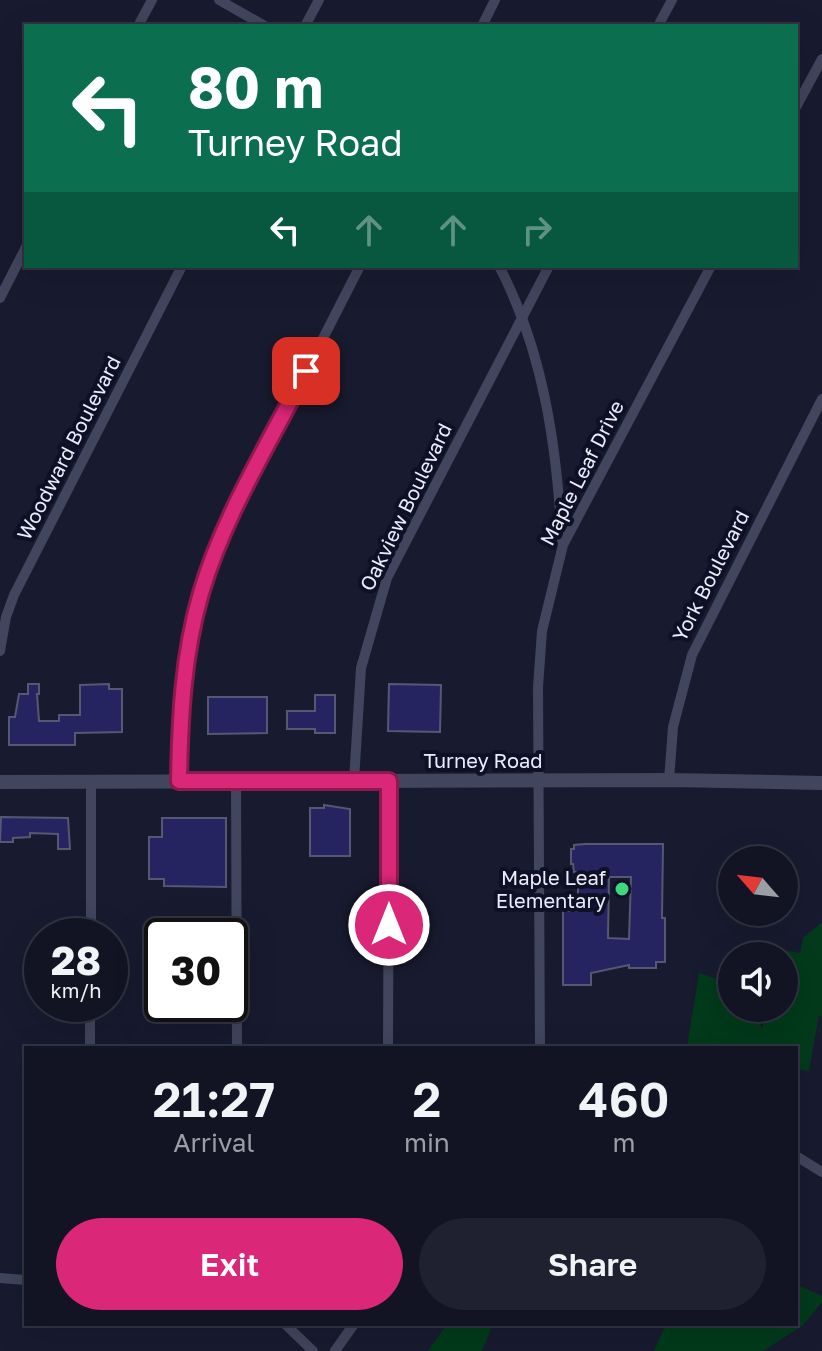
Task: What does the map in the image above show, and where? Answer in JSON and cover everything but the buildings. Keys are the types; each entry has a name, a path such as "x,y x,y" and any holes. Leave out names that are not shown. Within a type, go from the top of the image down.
{"main road":[{"name":"Turney Road","path":"0,782 669,780 822,783"}],"street":[{"path":"139,24 152,0"},
{"path":"219,0 261,24"},
{"path":"306,24 319,0"},
{"path":"483,24 495,0"},
{"path":"659,24 672,0"},
{"path":"798,103 822,59"},
{"path":"0,298 24,251"},
{"name":"Woodward Boulevard","path":"0,651 6,617 14,595 181,268"},
{"path":"179,781 185,667 210,566 226,528 359,268"},
{"path":"500,268 523,315 553,436 563,545"},
{"name":"Oakview Boulevard","path":"354,781 361,668 387,578 548,268"},
{"name":"Maple Leaf Drive","path":"540,1046 538,658 548,602 563,545 710,268"},
{"name":"York Boulevard","path":"669,780 673,727 692,655 822,399"},
{"path":"388,1046 389,781"},
{"path":"91,782 91,918"},
{"path":"236,783 237,1046"},
{"path":"90,1022 90,1046"},
{"path":"798,1157 822,1172"},
{"path":"0,1278 24,1280"},
{"path":"287,1326 313,1351"},
{"path":"335,1351 353,1326"}],"green space":[{"path":"822,922 822,1017 819,1015 809,1071 798,1069 798,1046 687,1046 699,973 718,979 718,1022 759,1022 762,1029 764,1022 798,1022 803,938"},
{"path":"798,1285 822,1296 822,1302 802,1326 763,1351 654,1351 665,1326 798,1326"},
{"path":"446,1326 492,1326 482,1351 428,1351"}],"place":[{"name":"Maple Leaf Elementary","path":"622,889"}],"route":[{"path":"306,371 226,528 202,591 185,667 179,781 389,781 389,925"}]}
